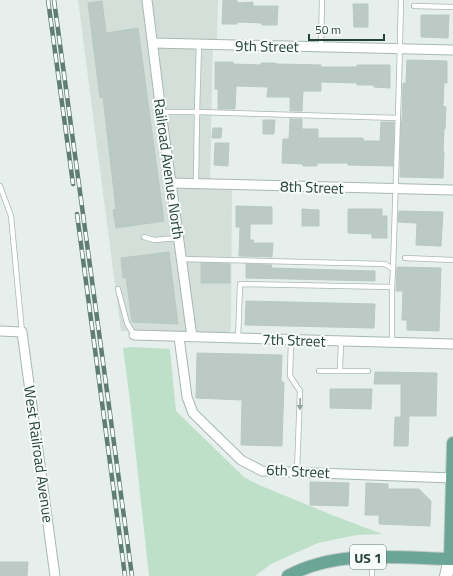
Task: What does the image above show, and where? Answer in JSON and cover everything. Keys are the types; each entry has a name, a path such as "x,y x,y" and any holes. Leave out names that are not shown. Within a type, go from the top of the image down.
{"main road":[{"path":"452,563 453,443"},
{"name":"US 1","path":"288,576 342,558 372,557 452,563"}],"street":[{"name":"Railroad Avenue North","path":"147,0 192,337"},
{"name":"9th Street","path":"152,43 453,50"},
{"name":"8th Street","path":"171,183 453,190"},
{"path":"0,331 22,332"},
{"name":"West Railroad Avenue","path":"22,332 55,576"},
{"name":"7th Street","path":"134,335 453,344"},
{"name":"6th Street","path":"179,337 187,397 193,413 241,460 262,470 452,478"},
{"path":"446,576 452,563"}],"lane":[{"path":"321,47 322,0"},
{"path":"392,343 392,287 400,83 401,0"},
{"path":"414,6 453,7"},
{"path":"196,184 198,44"},
{"path":"161,112 398,118"},
{"path":"0,186 11,216 22,332"},
{"path":"144,237 154,240 178,238"},
{"path":"405,258 453,260"},
{"path":"181,259 385,264 393,269"},
{"path":"238,339 240,284 392,287"},
{"path":"118,289 128,323 134,335"},
{"path":"291,340 290,376 300,391 297,472"},
{"path":"340,371 341,341"},
{"path":"319,371 368,371"},
{"path":"372,557 372,576"}],"shaded area":[{"path":"78,0 218,0 217,40 213,40 210,189 232,190 231,330 228,333 121,331"}],"green space":[{"path":"133,347 170,349 176,411 244,477 259,485 382,534 357,535 318,543 271,564 255,576 149,576 123,348"}],"building":[{"path":"223,0 237,0 237,3 253,2 253,6 278,6 277,25 237,22 237,24 222,24"},
{"path":"102,1 106,33 138,28 164,221 116,228 113,210 116,209 103,97 100,98 88,3"},
{"path":"353,4 368,4 368,27 354,27"},
{"path":"421,15 449,15 448,38 421,37"},
{"path":"407,60 447,61 447,83 444,83 443,106 446,107 443,178 400,177 403,83 406,83"},
{"path":"215,62 261,65 261,63 276,63 321,65 321,67 390,65 390,88 374,87 374,85 357,85 357,83 321,82 321,91 303,91 302,111 290,111 290,97 267,97 268,87 236,86 235,109 218,109 218,89 215,89"},
{"path":"290,119 302,119 302,129 318,129 318,138 363,138 363,141 380,141 381,122 394,122 393,166 348,165 348,163 317,163 317,166 303,166 303,164 282,163 283,139 289,139"},
{"path":"263,120 275,120 274,134 263,134"},
{"path":"213,128 222,128 221,138 212,138"},
{"path":"215,143 229,143 228,166 214,165"},
{"path":"236,206 272,207 272,224 250,224 250,240 254,240 253,243 273,243 272,257 239,256 240,227 236,227"},
{"path":"302,209 319,210 319,226 302,226"},
{"path":"348,209 382,209 382,216 387,216 387,238 372,238 372,234 348,233"},
{"path":"399,211 443,212 441,246 416,245 417,223 398,222"},
{"path":"169,252 178,324 132,322 126,277 123,278 121,258"},
{"path":"201,263 230,264 230,283 201,283"},
{"path":"246,264 272,265 271,268 375,271 375,281 246,278"},
{"path":"397,267 441,268 439,331 407,330 407,320 402,320 403,291 396,291"},
{"path":"246,301 375,304 374,328 245,325"},
{"path":"197,353 282,355 281,382 284,382 282,446 241,445 242,400 196,398"},
{"path":"375,372 437,373 436,416 409,416 408,446 394,446 395,417 401,417 401,384 374,384"},
{"path":"330,389 372,389 371,409 330,408"},
{"path":"310,482 349,483 348,506 310,505"},
{"path":"366,483 388,484 388,489 419,489 431,501 430,526 379,524 379,515 365,515"},
{"path":"0,562 28,562 27,576 0,576"}],"railway":[{"path":"48,0 73,184"},
{"path":"54,0 132,576"},
{"path":"77,214 125,576"}]}
